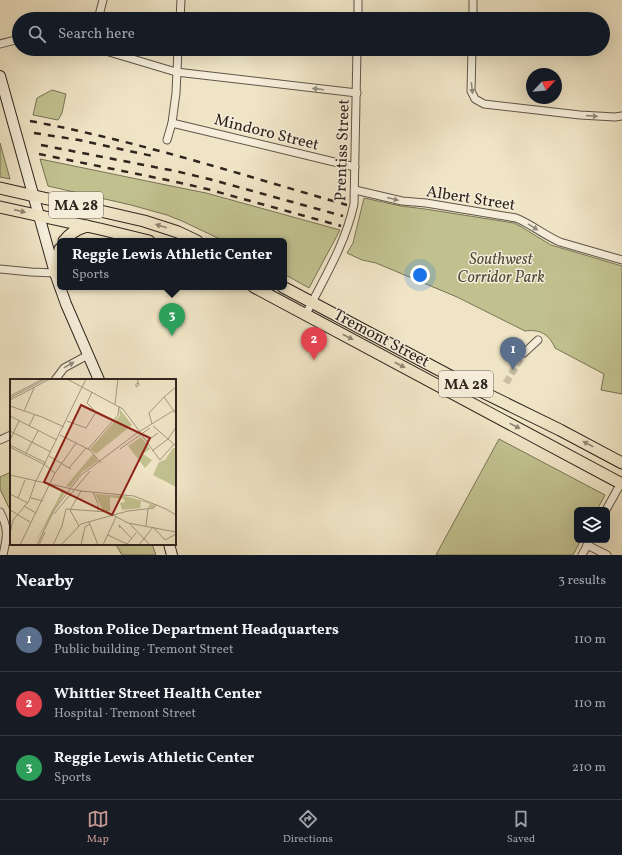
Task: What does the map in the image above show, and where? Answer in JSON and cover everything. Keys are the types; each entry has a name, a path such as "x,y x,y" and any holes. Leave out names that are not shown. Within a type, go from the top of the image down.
{"main road":[{"path":"0,76 57,279"},
{"name":"MA 28","path":"0,188 144,221 178,232 191,238"},
{"name":"MA 28","path":"0,207 137,238"},
{"path":"67,238 73,232 87,226"},
{"path":"55,273 57,264"},
{"name":"Tremont Street","path":"287,289 458,380 546,423 622,463"},
{"path":"61,290 99,379"},
{"name":"Tremont Street","path":"260,290 622,483"},
{"path":"169,545 172,555"}],"street":[{"path":"180,12 181,0"},
{"path":"358,0 358,12"},
{"path":"473,0 473,12"},
{"path":"100,12 103,2"},
{"path":"0,44 12,41"},
{"path":"122,56 176,72 357,94"},
{"path":"166,140 172,123 176,93 177,56"},
{"name":"Prentiss Street","path":"306,314 341,246 352,215 355,190 357,56"},
{"path":"472,56 471,91 476,99 484,104 580,115 622,116"},
{"name":"Mindoro Street","path":"172,123 355,167"},
{"name":"Albert Street","path":"355,190 402,201 426,203 516,218 560,242 622,260"},
{"path":"0,269 55,273"},
{"path":"524,353 538,340"},
{"path":"56,379 64,368 88,355"},
{"path":"0,440 10,435"},
{"path":"608,507 622,483"},
{"path":"0,512 7,530 3,555"},
{"path":"582,555 588,543"},
{"path":"590,543 607,555"}],"green space":[{"path":"52,90 66,94 62,113 58,120 33,115 37,98"},
{"path":"0,143 10,179 0,177"},
{"path":"40,159 206,193 340,230 309,288 287,276 287,238 218,238 167,215 48,186"},
{"name":"Southwest Corridor Park","path":"364,198 401,206 514,223 551,245 622,266 622,394 601,390 604,374 555,348 550,339 540,332 525,331 457,297 376,263 362,260 347,253 353,243"},
{"path":"499,439 605,495 599,507 574,507 574,543 579,543 573,555 436,555"},
{"path":"10,472 10,510 0,489 0,477"},
{"path":"116,545 152,545 156,555 122,555"}],"tunnel":[{"path":"506,383 524,353"}],"railway":[{"path":"30,121 150,148 347,205"},
{"path":"34,133 79,140 157,157"},
{"path":"41,145 175,171 343,216"},
{"path":"39,154 207,189 341,226"}],"place":[{"name":"Reggie Lewis Athletic Center","path":"172,336"},
{"name":"Whittier Street Health Center","path":"314,360"},
{"name":"Boston Police Department Headquarters","path":"513,370"}]}
